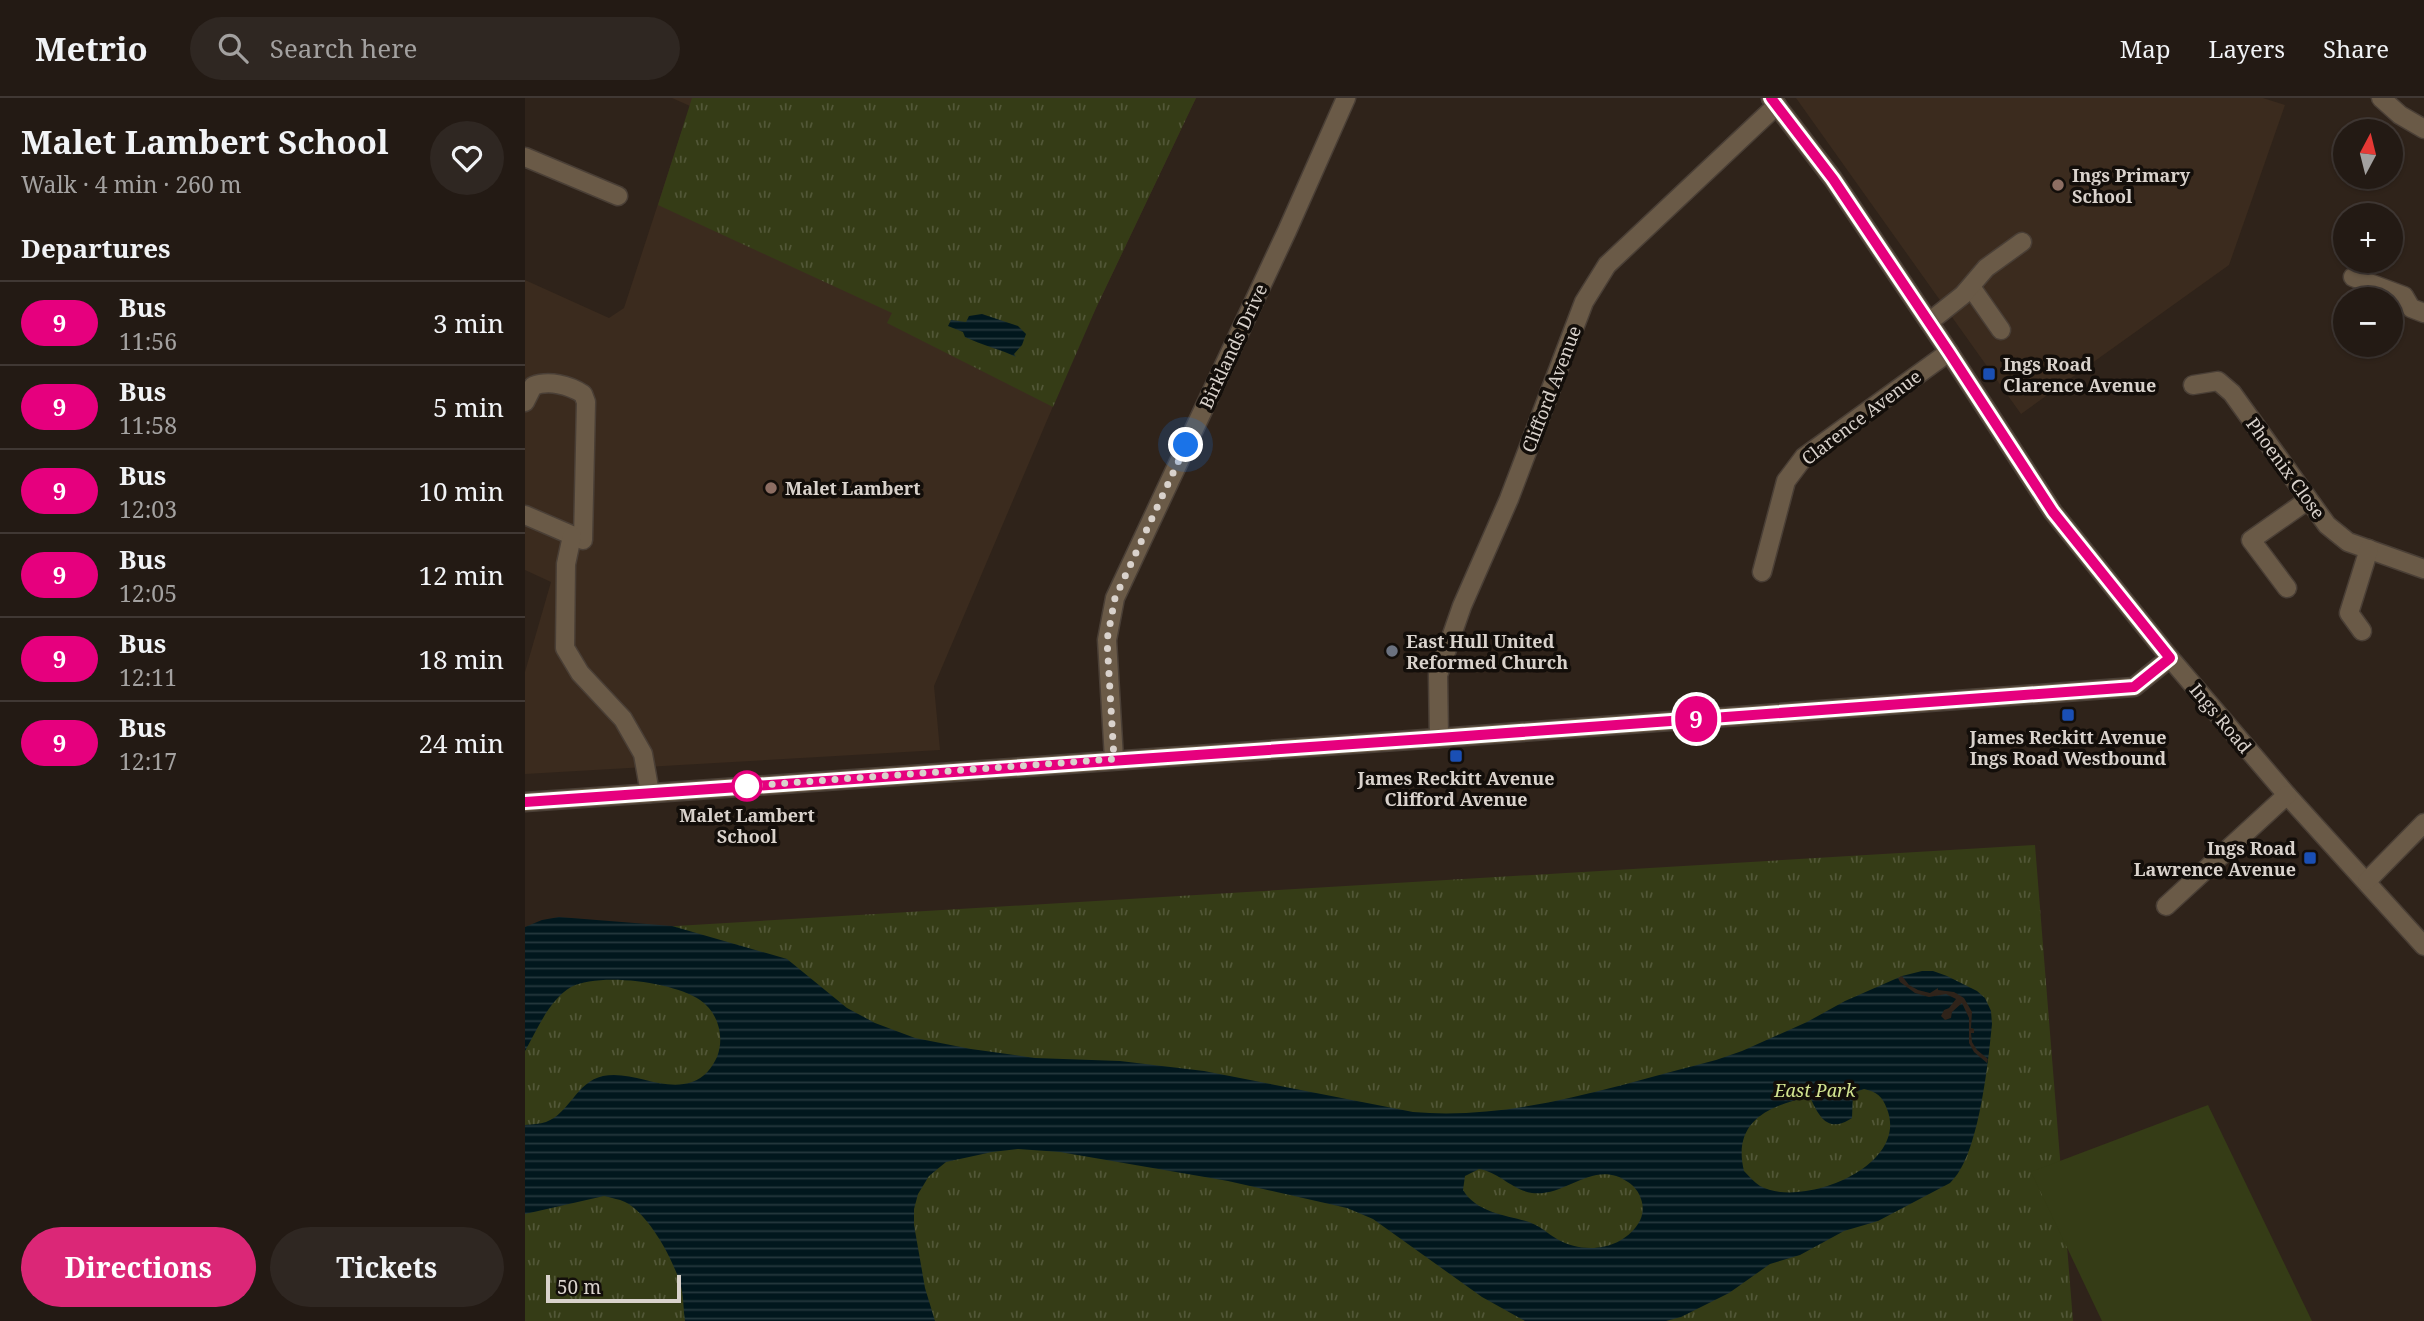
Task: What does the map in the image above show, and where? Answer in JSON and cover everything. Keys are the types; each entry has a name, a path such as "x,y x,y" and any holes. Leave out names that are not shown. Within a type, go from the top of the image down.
{"street":[{"name":"Birklands Drive","path":"1114,759 1107,640 1115,598 1287,231 1346,98"},
{"path":"2381,98 2400,115 2424,129"},
{"name":"Ings Road","path":"1774,101 1833,179 2053,512 2170,658 2287,795 2424,946"},
{"name":"Clifford Avenue","path":"1439,738 1438,675 1462,606 1509,499 1584,302 1607,265 1774,101"},
{"path":"525,157 618,196"},
{"path":"1929,322 1971,287 1986,268 2022,242"},
{"path":"2353,277 2404,296 2411,308 2424,313"},
{"path":"1971,287 2001,330"},
{"name":"Clarence Avenue","path":"1762,572 1786,481 1804,457 1949,352"},
{"name":"Phoenix Close","path":"2193,385 2218,381 2232,393 2327,525 2348,542 2424,569"},
{"path":"525,402 533,386 543,383 579,391 586,401 583,540 525,515"},
{"path":"2287,588 2251,540 2308,500"},
{"path":"572,536 566,564 565,648 580,673 623,719 643,754 650,793"},
{"path":"2362,631 2349,613 2369,549"},
{"path":"525,802 2134,687 2170,658"},
{"path":"2166,906 2287,795"},
{"path":"2367,881 2424,823"}],"shaded area":[{"name":"Malet Lambert","path":"672,98 1196,98 1085,331 934,686 940,750 525,774 525,672 551,582 525,570 525,280 609,318 624,308 690,106"},
{"name":"Ings Primary School","path":"1796,98 2263,98 2285,105 2229,265 2021,414"}],"green space":[{"path":"692,98 1196,98 1096,308 1053,407 887,323 892,313 658,205"},
{"name":"East Park","path":"2035,845 2073,1321 525,1321 525,935"},
{"path":"2208,1105 2312,1321 2102,1321 2031,1172"}],"water":[{"path":"982,314 1018,326 1026,334 1022,345 1014,354 1016,357 971,340 965,337 963,332 948,326 951,320 966,322 969,316"},
{"path":"559,917 672,926 787,959 847,1008 875,1023 915,1038 1035,1058 1120,1061 1204,1071 1413,1112 1452,1113 1528,1106 1604,1090 1716,1060 1807,1022 1845,1001 1902,976 1922,971 1933,971 1947,976 1977,991 1985,998 1991,1011 1992,1024 1985,1085 1975,1132 1960,1170 1950,1183 1878,1221 1844,1231 1800,1255 1770,1264 1729,1293 1681,1317 1666,1321 1525,1321 1482,1297 1373,1219 1347,1208 1228,1181 1060,1152 1018,1149 946,1162 929,1176 918,1194 914,1225 925,1288 935,1321 685,1321 677,1273 659,1238 634,1208 623,1201 604,1196 525,1214 525,1125 544,1123 554,1118 586,1084 603,1076 625,1076 670,1084 692,1082 700,1078 717,1057 720,1041 718,1026 706,1005 673,988 637,981 600,980 571,987 563,993 544,1016 525,1051 525,927","holes":["1864,1089 1876,1093 1883,1101 1890,1130 1883,1149 1868,1165 1847,1178 1800,1192 1778,1192 1760,1186 1744,1171 1743,1140 1749,1128 1767,1111 1810,1097 1825,1121 1831,1124 1844,1123 1852,1118 1853,1093","1479,1169 1532,1193 1557,1190 1592,1176 1616,1176 1628,1182 1638,1192 1642,1202 1642,1215 1630,1233 1611,1245 1589,1248 1567,1244 1533,1224 1476,1204 1463,1190 1465,1176"]}],"pier":[{"path":"1902,976 1909,985 1918,990 1930,993 1938,988 1964,998 1972,1012 1972,1042 1988,1059 1987,1063 1974,1052 1969,1043 1969,1018 1962,1003 1952,1012 1951,1018 1945,1020 1941,1016 1944,1010 1956,999 1946,994 1929,997 1915,993 1900,982 1898,978"}],"bus line":[{"name":"9","path":"525,802 2134,687 2170,658 2053,512 1833,179 1771,98"}],"place":[{"name":"Ings Primary School","path":"2058,185"},
{"name":"Ings Road Clarence Avenue","path":"1989,374"},
{"name":"Malet Lambert","path":"771,488"},
{"name":"East Hull United Reformed Church","path":"1392,651"},
{"name":"James Reckitt Avenue Ings Road Westbound","path":"2068,715"},
{"name":"James Reckitt Avenue Clifford Avenue","path":"1456,756"},
{"name":"Malet Lambert School","path":"747,786"},
{"name":"Ings Road Lawrence Avenue","path":"2310,858"}],"route":[{"path":"747,786 1114,759 1107,640 1115,598 1186,445"}]}
